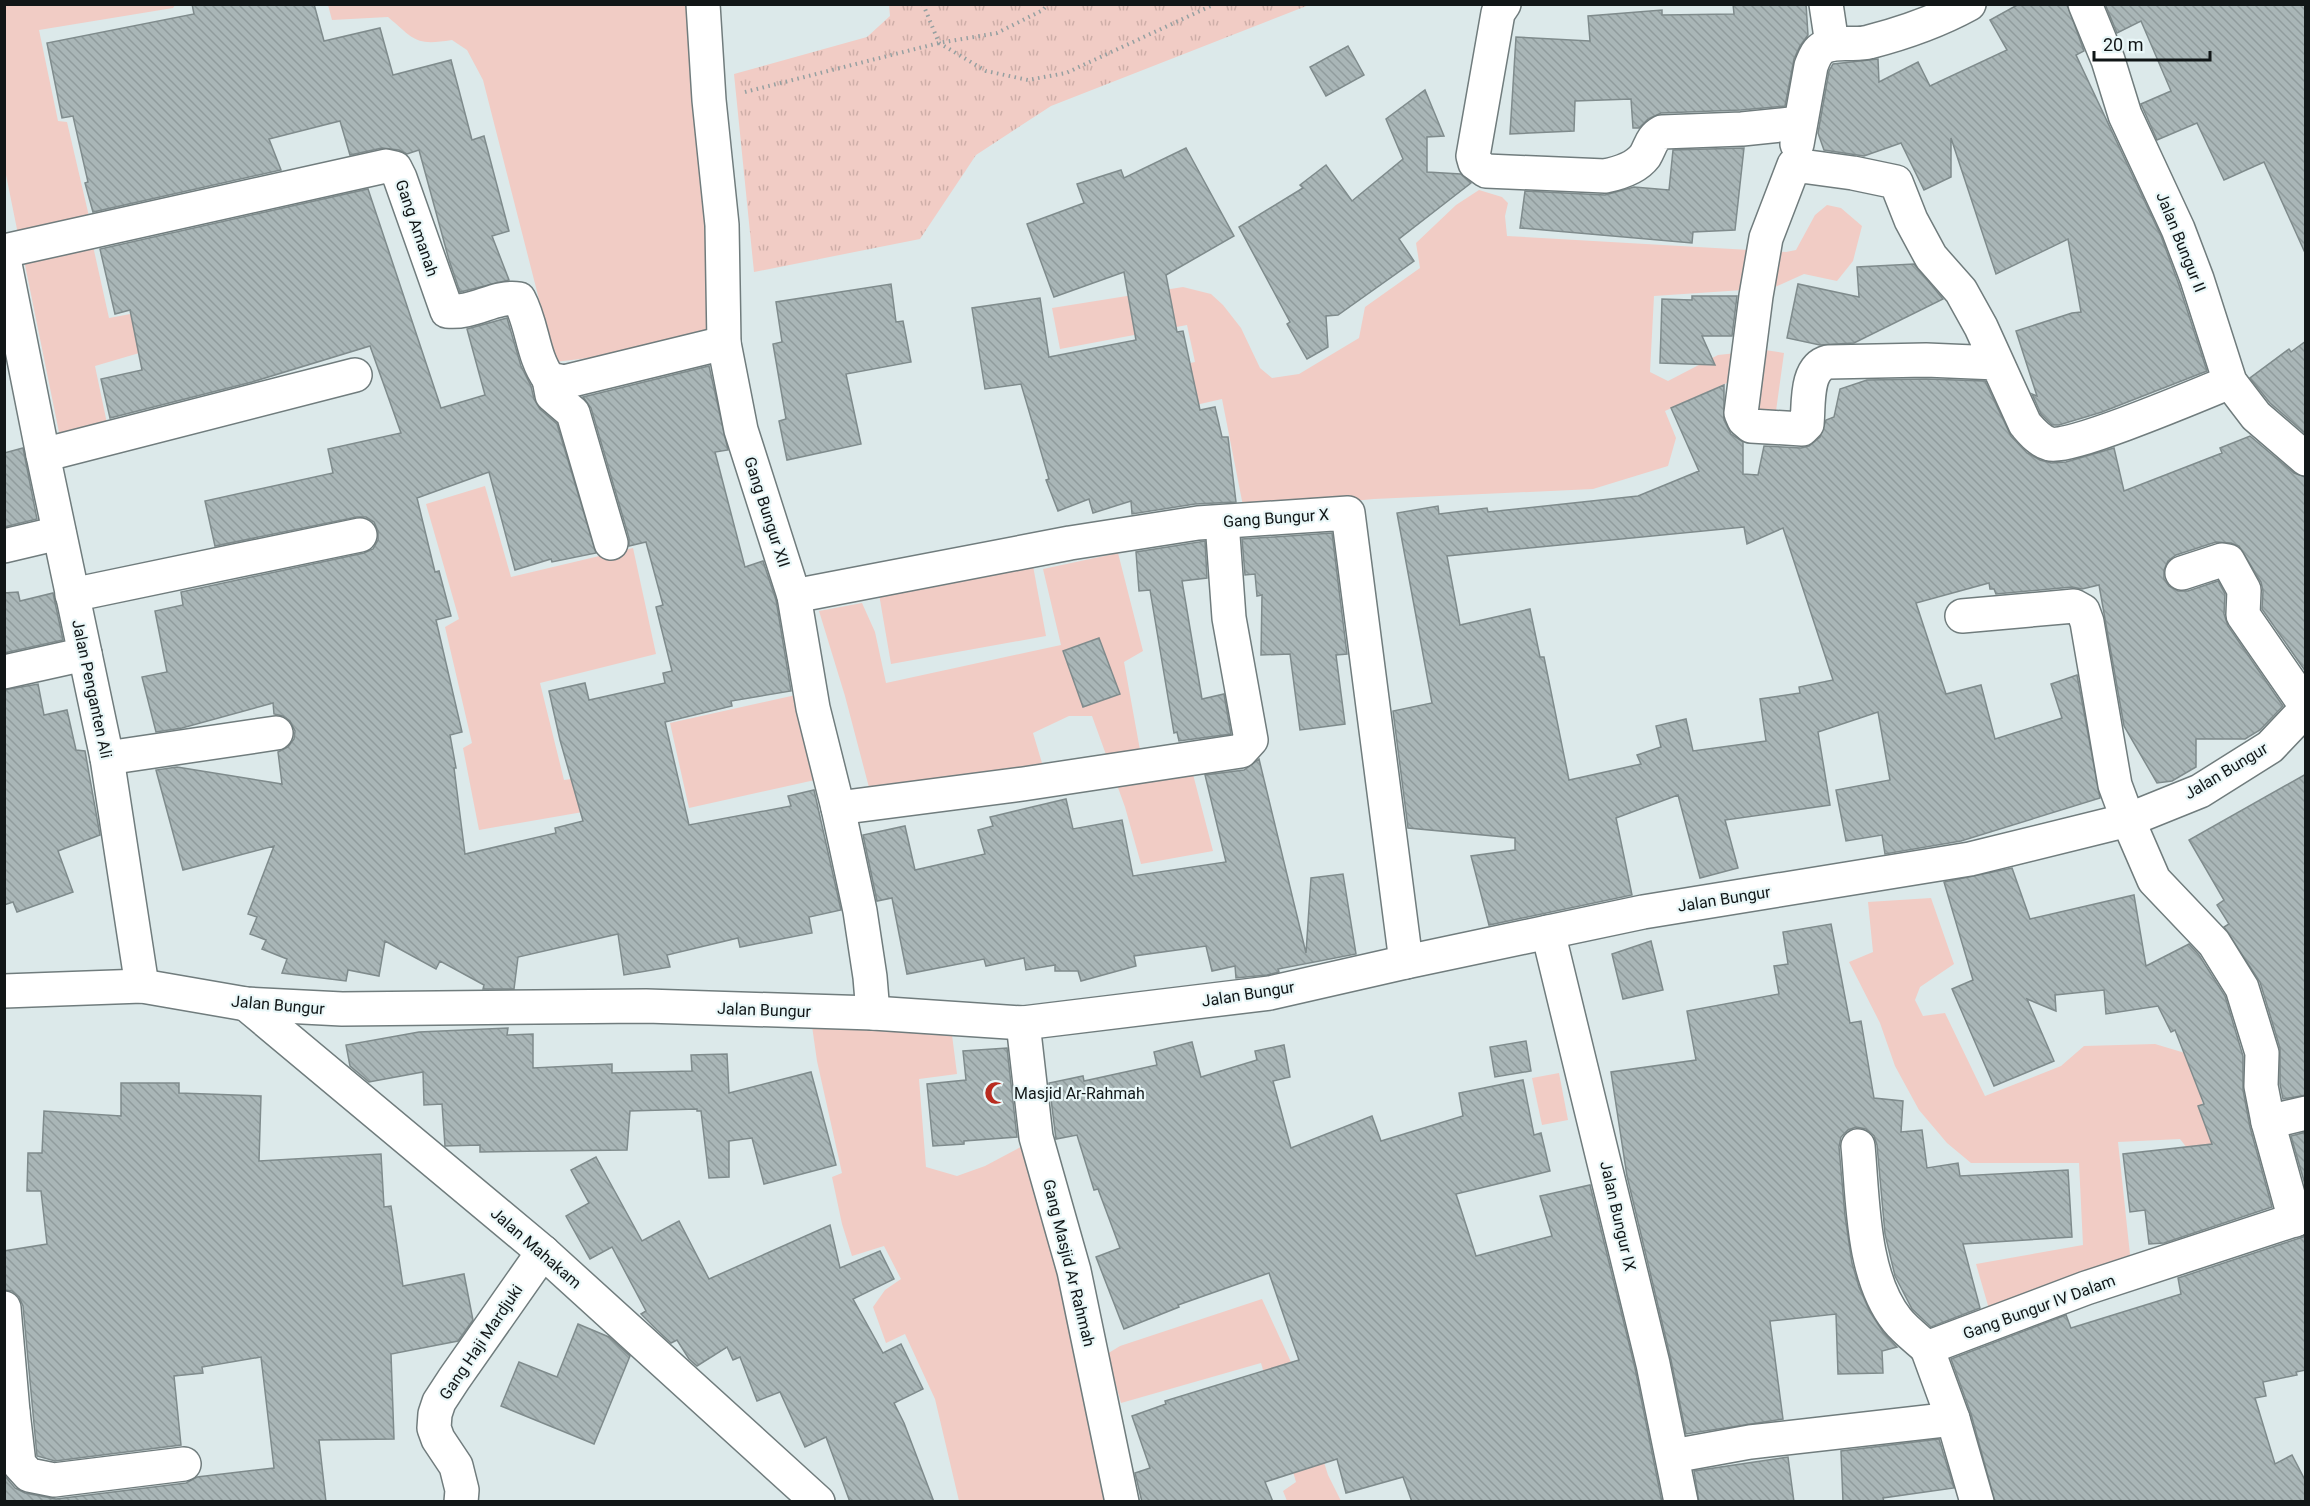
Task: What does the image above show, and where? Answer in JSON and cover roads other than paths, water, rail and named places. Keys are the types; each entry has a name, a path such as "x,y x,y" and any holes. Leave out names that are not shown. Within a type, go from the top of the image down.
{"street":[{"name":"Gang Bungur XII","path":"703,4 709,100 722,225 724,344 741,430 794,596 813,708 838,808 861,922 873,1013"},
{"path":"1504,4 1498,13 1473,156 1474,163 1486,171 1605,176 1617,174 1640,162 1655,136 1662,132 1742,129 1800,123"},
{"path":"1826,4 1832,44"},
{"path":"1969,4 1943,18 1867,43 1832,44 1822,48 1814,58 1800,123 1794,165 1766,238 1748,348 1741,413 1746,423 1751,426 1802,429 1807,424 1812,374 1819,366 1828,362 1926,360 1997,363"},
{"name":"Jalan Bungur II","path":"2085,4 2108,60 2125,115 2198,279 2230,382 2256,416 2306,459"},
{"path":"1794,165 1853,173 1896,182 1911,220 1931,257 1961,291 1981,327 2025,424 2036,438 2051,445 2063,445 2133,421 2230,382"},
{"name":"Gang Amanah","path":"4,250 386,166 395,168 447,311 473,310 508,297 519,299 524,309 540,367 549,379"},
{"name":"Jalan Penganten Ali","path":"4,259 11,324 43,455 107,758 142,986"},
{"path":"611,543 573,413 552,395 549,379 564,382 724,344"},
{"path":"43,455 355,375"},
{"name":"Gang Bungur X","path":"794,596 1070,543 1197,523 1348,513 1406,962"},
{"path":"838,808 1011,786 1241,751 1251,740 1229,618 1222,522"},
{"path":"4,546 59,533"},
{"path":"72,595 360,535"},
{"path":"2182,573 2222,560 2228,561 2244,590 2243,615 2306,708"},
{"path":"1962,616 2074,606 2083,611 2087,622 2115,785 2154,880 2214,943 2242,988 2262,1053 2261,1086 2268,1122 2300,1218"},
{"path":"4,672 85,654"},
{"name":"Jalan Bungur","path":"142,986 246,1004 342,1009 646,1006 873,1013 1023,1023 1270,993 1643,912 1970,858 2128,820 2200,791 2270,747 2306,708"},
{"path":"107,758 276,733"},
{"name":"Jalan Bungur IX","path":"1548,932 1601,1147 1673,1456 1681,1502"},
{"path":"4,991 142,986"},
{"name":"Jalan Mahakam","path":"246,1004 543,1252 818,1502"},
{"name":"Gang Masjid Ar Rahmah","path":"1023,1023 1036,1137 1074,1271 1122,1502"},
{"path":"2268,1122 2306,1113"},
{"path":"1858,1146 1864,1213 1875,1273 1884,1299 1897,1320 1927,1348 1953,1419 1977,1502"},
{"name":"Gang Bungur IV Dalam","path":"1927,1348 2086,1288 2300,1218"},
{"name":"Gang Haji Mardjuki","path":"461,1502 462,1490 456,1466 438,1439 434,1428 435,1414 439,1402 454,1378 543,1252"},
{"path":"4,1308 9,1412 20,1464 29,1475 54,1480 184,1464"},
{"path":"1673,1456 1750,1442 1953,1419"}],"place":[{"name":"Masjid Ar-Rahmah","path":"996,1093"}]}
